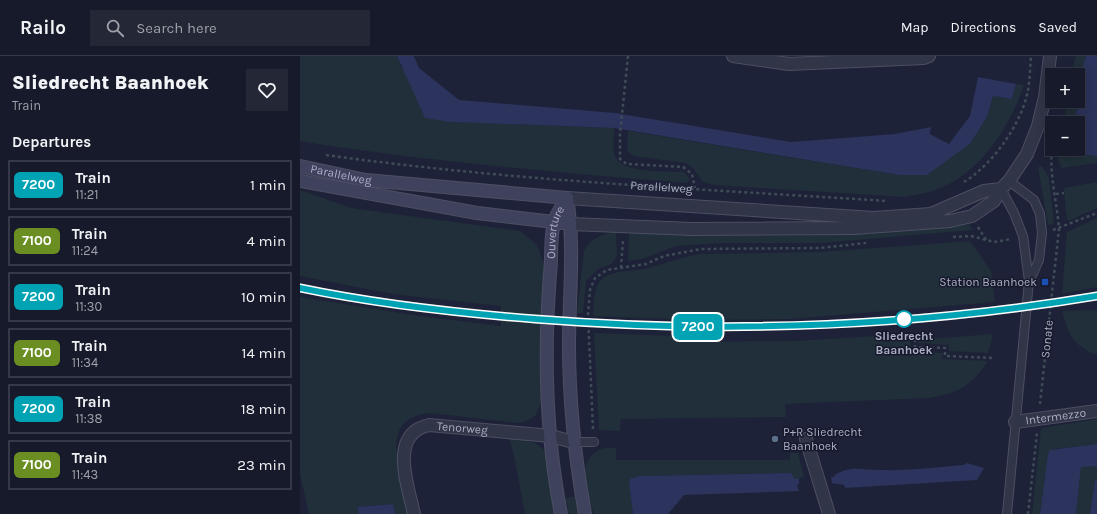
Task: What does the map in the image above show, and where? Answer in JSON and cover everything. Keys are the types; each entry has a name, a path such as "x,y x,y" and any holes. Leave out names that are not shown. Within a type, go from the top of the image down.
{"main road":[{"name":"Parallelweg","path":"300,166 366,180 567,198"},
{"name":"Parallelweg","path":"300,181 477,213 571,224"},
{"name":"Ouverture","path":"561,514 551,436 548,377 548,306 554,222 567,198"},
{"name":"Ouverture","path":"567,198 571,224 569,347 573,442 585,514"}],"street":[{"path":"733,56 789,60 924,58 929,56"},
{"path":"1005,185 1027,154 1038,126 1045,97 1050,56"},
{"name":"Parallelweg","path":"567,198 874,218 931,214 984,191 1005,185"},
{"name":"Parallelweg","path":"571,224 692,229 854,228 924,224 950,221 972,216 994,202 1005,185"},
{"name":"Intermezzo","path":"1015,422 1097,411"},
{"name":"Tenorweg","path":"414,514 403,456 405,443 420,427 429,425 551,436"},
{"path":"551,436 573,442"},
{"path":"806,438 828,514"}],"lane":[{"name":"Sonate","path":"1005,185 1023,236 1029,281 1007,514"},
{"name":"Sonate","path":"1005,185 1034,200 1040,214 1042,233 1039,260 1029,281"},
{"path":"573,442 594,442"}],"path":[{"path":"628,56 624,108 618,152 620,159 627,164 683,167 692,174 694,188"},
{"path":"962,184 973,177 989,162 1004,143 1018,118 1028,91 1031,56"},
{"name":"Parallelweg","path":"321,154 400,165 694,188 888,201"},
{"name":"Sonate","path":"1028,514 1059,229 1056,194 1050,164 1051,156"},
{"path":"1056,194 1064,193"},
{"path":"1059,229 1097,213"},
{"path":"948,237 971,236 986,241"},
{"path":"594,442 588,315 590,290 595,278 607,270 646,264 664,256 701,249 820,248 872,243"},
{"path":"915,338 915,346 945,348 945,356 993,358"}],"shaded area":[{"path":"300,56 397,56 401,67 450,122 614,128 613,142 615,156 619,162 635,169 684,172 690,179 687,183 493,166 396,155 300,141"},
{"path":"1076,56 1086,56 1084,68 1073,68"},
{"path":"1016,84 1024,85 1018,102 1010,118 990,149 977,163 964,175 949,184 929,192 904,197 714,185 703,182 693,168 685,163 633,156 627,150 628,131 899,175 927,175 970,144 987,117 993,96 1012,99"},
{"path":"1066,108 1077,108 1076,116 1065,116"},
{"path":"1085,154 1097,155 1097,163 1062,168 1058,160 1059,156 1085,156"},
{"path":"1042,166 1049,178 1054,223 1048,225 1038,167"},
{"path":"1097,182 1097,208 1068,221 1064,188"},
{"path":"300,190 351,208 520,231 537,245 544,265 540,360 542,402 535,416 524,422 518,423 430,413 408,420 402,426 398,434 397,443 398,463 407,514 395,514 393,504 357,507 359,514 309,514 300,473 300,297 419,316 501,326 501,306 393,294 300,276"},
{"path":"1097,218 1097,287 1062,294 1067,232"},
{"path":"969,224 973,230 821,243 720,243 676,246 642,259 628,261 629,233 819,234 946,228"},
{"path":"611,232 616,232 617,256 611,264 598,269 586,281 583,313 577,313 584,251 592,241"},
{"path":"970,241 991,271 995,302 789,319 698,320 593,316 594,297 598,283 606,276 617,272 648,268 694,255 821,252"},
{"path":"1097,310 1097,355 1082,347 1073,338 1067,327 1062,311"},
{"path":"594,333 676,336 676,342 794,341 910,334 911,351 943,353 942,359 988,361 976,377 963,387 948,394 929,398 785,404 786,417 621,419 620,431 599,430"},
{"path":"993,334 988,353 949,351 949,345 918,343 918,340"},
{"path":"1097,419 1097,444 1055,449 1049,452 1040,514 1032,514 1041,428"},
{"path":"509,438 525,440 539,445 546,453 557,514 525,514 514,455"},
{"path":"604,448 616,448 616,460 790,460 790,453 798,453 804,477 795,479 791,473 639,476 630,479 629,482 633,514 594,514 585,486 585,467 589,459 595,453"},
{"path":"1097,466 1097,480 1095,480 1090,514 1076,514 1081,467"},
{"path":"577,496 581,514 569,514 566,498"}],"water":[{"path":"397,56 414,56 419,68 459,100 615,113 791,142 895,134 931,127 930,134 949,144 970,116 978,77 1016,84 1012,99 993,96 987,117 970,144 927,175 899,175 614,128 450,122 425,118"},
{"path":"1086,56 1097,56 1097,155 1095,156 1085,154 1085,116 1076,116 1077,108 1085,108 1085,68 1082,68"},
{"path":"1097,444 1097,466 1081,467 1076,514 1040,514 1048,454 1050,450"},
{"path":"967,463 984,468 977,480 845,488 844,485 832,483 831,477 851,469 912,469 964,465"},
{"path":"791,473 795,479 799,478 799,484 797,485 799,491 684,495 668,514 633,514 629,482 630,479 639,476"},
{"path":"1095,480 1097,480 1097,514 1090,514"},
{"path":"393,504 395,514 359,514 357,507"}],"railway":[{"path":"300,288 395,304 491,315 623,324 691,326 759,326 895,320 1030,306 1097,296"}],"train":[{"name":"7200","path":"300,288 387,303 501,316 628,325 707,327 786,326 936,317 1019,308 1097,296"}],"place":[{"name":"Station Baanhoek","path":"1045,282"},
{"name":"Sliedrecht Baanhoek","path":"904,319"},
{"name":"P+R Sliedrecht Baanhoek","path":"775,439"}]}
